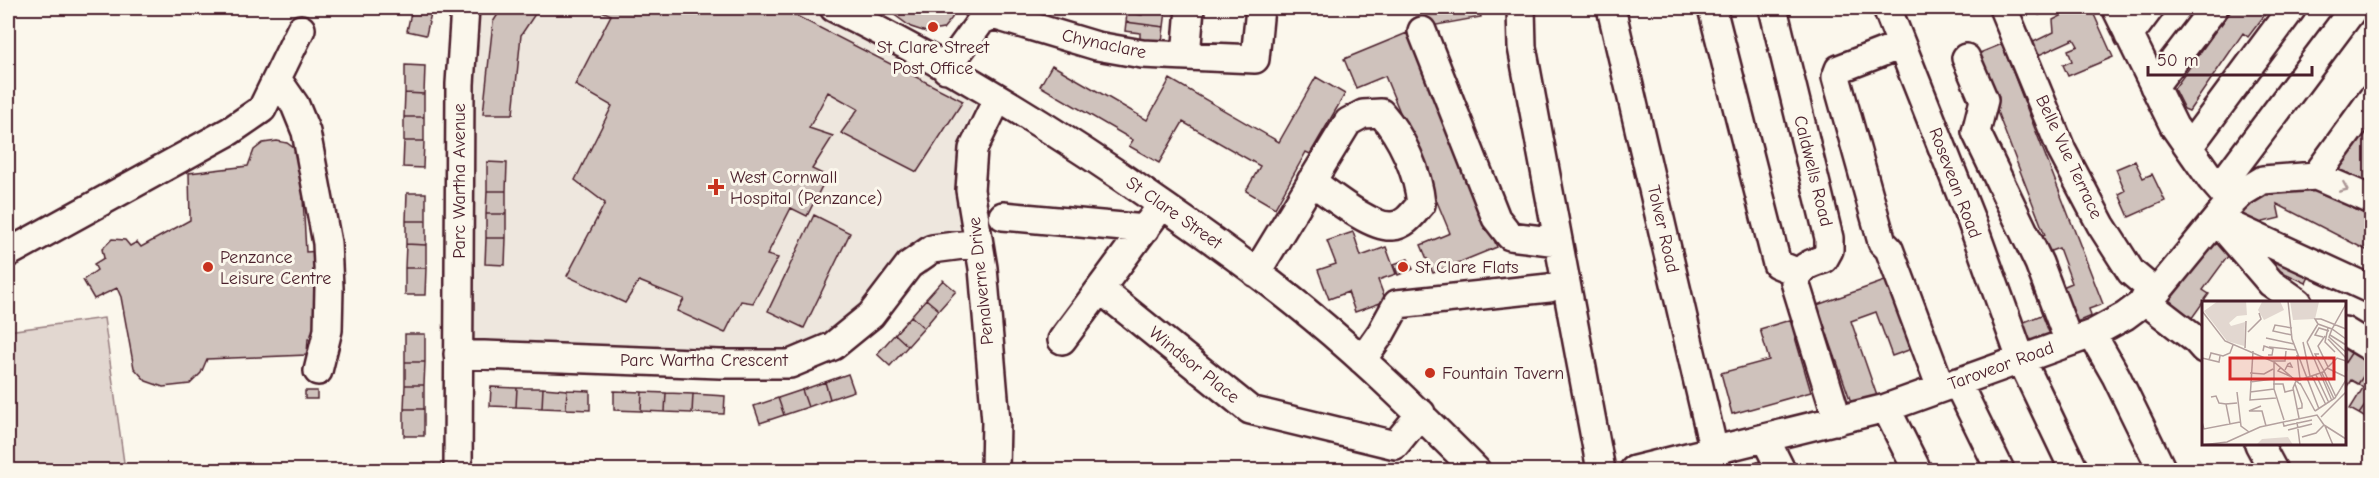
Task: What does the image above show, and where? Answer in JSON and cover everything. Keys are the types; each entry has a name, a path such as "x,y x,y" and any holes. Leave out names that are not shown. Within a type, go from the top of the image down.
{"street":[{"name":"Parc Wartha Avenue","path":"458,471 460,84 465,8"},
{"path":"1186,56 1190,8"},
{"name":"Chynaclare","path":"946,69 981,21 993,15 1047,19 1097,46 1142,54 1256,59 1260,8"},
{"path":"1521,8 1522,47 1601,471"},
{"name":"Tolver Road","path":"1611,8 1715,461"},
{"path":"1712,8 1777,264 1799,273 1795,282 1838,421"},
{"name":"Caldwells Road","path":"1773,8 1829,238 1829,250 1824,259 1806,264 1799,273"},
{"name":"Rosevean Road","path":"1887,8 1971,220 2021,359 2074,471"},
{"name":"Belle Vue Terrace","path":"2003,8 2062,151 2101,225 2150,297 2202,347"},
{"path":"2116,8 2174,126 2271,283 2295,301"},
{"path":"2129,36 2150,8"},
{"path":"2154,87 2214,8"},
{"path":"2189,147 2292,8"},
{"path":"2223,203 2354,8"},
{"name":"St Clare Street","path":"840,9 998,98 1114,171 1256,273 1314,318 1362,360 1420,413 1476,471"},
{"path":"8,253 230,131 262,109 301,29"},
{"path":"1422,31 1496,218 1510,236 1558,242"},
{"path":"1901,45 1839,69 1836,77 1882,242 1889,249 1949,385 2000,471"},
{"path":"1966,58 1984,100 1976,132 2039,263 2080,338 2116,376 2162,471"},
{"path":"277,79 295,105 306,132 327,243 328,330 318,370"},
{"name":"Penalverne Drive","path":"995,471 996,421 983,268 970,190 973,149 998,98"},
{"path":"2372,99 2316,176 2372,200"},
{"name":"Taroveor Road","path":"1634,471 1715,461 1765,438 1886,408 2080,338 2124,316 2150,297 2223,203 2263,180 2316,176"},
{"path":"1256,273 1311,181"},
{"path":"2223,203 2372,290"},
{"path":"1062,340 1162,205"},
{"path":"1003,216 1145,229"},
{"name":"Parc Wartha Crescent","path":"458,354 720,364 790,364 833,346 872,315 909,265 932,249 978,243"},
{"path":"1362,360 1381,333 1397,304 1549,288"},
{"name":"Windsor Place","path":"1100,290 1250,410 1395,445 1420,413"},
{"path":"2346,332 2372,348"},
{"path":"1886,408 1917,471"},
{"path":"1765,438 1781,471"},
{"path":"2260,445 2273,471"}],"shaded area":[{"name":"West Cornwall Hospital (Penzance)","path":"477,8 807,8 979,95 959,141 963,233 921,239 866,311 836,334 788,356 466,349"},
{"path":"104,318 125,470 8,470 8,331"}],"building":[{"path":"412,8 432,9 426,35 407,31"},
{"path":"502,8 539,8 521,35 513,114 483,114 493,22"},
{"path":"595,8 781,8 963,101 917,172 841,133 858,109 828,92 809,128 833,136 812,169 827,176 807,216 791,208 767,255 778,258 753,303 741,301 725,333 677,311 684,299 639,281 625,303 567,276 605,203 575,180 612,106 575,85 611,15"},
{"path":"885,8 954,8 952,18 943,29 926,32 911,27"},
{"path":"1422,8 1479,8 1481,17 1426,27"},
{"path":"2035,8 2056,8 2039,15"},
{"path":"2061,8 2091,8 2113,57 2068,76 2063,65 2072,61 2068,50 2078,46 2074,39 2030,59 2025,46 2054,32 2053,20 2061,16"},
{"path":"2233,8 2270,8 2248,37 2243,33 2189,111 2184,109 2174,89 2212,36 2202,30 2211,17 2221,25"},
{"path":"1143,9 1166,11 1164,27 1126,22 1127,13 1142,15"},
{"path":"1126,22 1164,27 1162,42 1140,39 1140,33 1125,31"},
{"path":"1407,33 1497,247 1433,273 1421,245 1450,233 1385,76 1356,88 1344,59"},
{"path":"2002,44 2103,304 2089,309 2091,316 2067,326 2053,291 2072,283 2059,248 2048,252 2042,236 2045,235 1975,55"},
{"path":"405,65 425,66 424,94 405,93"},
{"path":"1052,65 1147,120 1170,79 1279,142 1316,77 1345,94 1310,154 1306,152 1275,208 1246,191 1260,166 1183,122 1159,163 1129,146 1133,140 1040,86"},
{"path":"405,93 424,94 424,117 404,117"},
{"path":"404,117 424,117 424,141 404,141"},
{"path":"2360,130 2372,135 2372,192 2333,174"},
{"name":"Penzance Leisure Centre","path":"277,141 287,143 298,151 301,162 306,252 320,251 323,339 308,339 307,355 207,359 201,373 190,384 163,387 146,381 134,368 121,297 117,288 94,299 83,280 97,270 94,264 104,258 102,249 112,239 125,240 130,246 137,242 141,247 190,220 189,173 248,166 254,150 263,143"},
{"path":"404,141 424,141 423,168 403,167"},
{"path":"2135,161 2143,178 2152,174 2165,201 2129,217 2119,194 2125,191 2116,169"},
{"path":"487,162 507,163 506,191 487,191"},
{"path":"2300,181 2372,218 2372,253 2277,204 2280,218 2247,226 2233,218 2246,193"},
{"path":"487,191 506,191 506,214 486,214"},
{"path":"407,193 426,193 426,221 406,221"},
{"path":"486,214 506,214 506,238 486,238"},
{"path":"814,215 850,233 804,328 768,311"},
{"path":"406,221 426,221 426,245 406,244"},
{"path":"1353,232 1361,256 1386,247 1396,274 1378,280 1386,301 1355,312 1348,292 1329,299 1318,270 1336,264 1327,241"},
{"path":"2209,237 2231,252 2203,290 2209,294 2189,322 2162,302"},
{"path":"486,238 506,238 505,265 485,264"},
{"path":"406,244 426,245 426,268 405,268"},
{"path":"2264,245 2313,268 2306,283 2257,260"},
{"name":"St Clare Flats","path":"1408,259 1413,269 1398,275 1394,264"},
{"path":"405,268 426,268 425,295 405,295"},
{"path":"1896,277 1920,346 1892,356 1876,312 1851,321 1877,396 1852,405 1817,305"},
{"path":"943,280 956,291 939,310 926,299"},
{"path":"926,299 939,310 924,328 911,316"},
{"path":"2051,311 2059,330 2025,345 2017,325"},
{"path":"911,316 924,328 908,346 895,334"},
{"path":"1790,320 1811,392 1732,414 1721,373 1769,360 1760,329"},
{"path":"405,334 425,334 425,362 405,362"},
{"path":"895,334 908,346 890,366 877,354"},
{"path":"2346,337 2357,344 2346,361"},
{"path":"2357,344 2372,353 2372,363 2358,384 2351,380 2346,388 2346,361"},
{"path":"405,362 425,362 424,385 405,385"},
{"path":"2372,363 2372,396 2359,414 2350,409 2363,388 2358,384"},
{"path":"848,374 854,391 830,399 825,382"},
{"path":"825,382 830,399 808,407 802,390"},
{"path":"405,385 424,385 424,409 404,409"},
{"path":"491,387 517,388 516,407 490,406"},
{"path":"517,388 543,388 542,408 516,407"},
{"path":"543,388 567,390 566,409 542,408"},
{"path":"567,390 590,391 590,410 566,409"},
{"path":"802,390 808,407 784,415 778,398"},
{"path":"305,391 317,391 317,399 305,399"},
{"path":"614,391 642,392 641,411 614,410"},
{"path":"642,392 666,393 665,412 641,411"},
{"path":"666,393 693,394 692,413 665,412"},
{"path":"693,394 725,396 724,414 692,413"},
{"path":"2372,396 2372,422 2359,414"},
{"path":"778,398 784,415 760,423 754,406"},
{"path":"404,409 424,409 424,436 404,436"},
{"path":"1769,457 1775,470 1739,470"}],"place":[{"name":"St Clare Street Post Office","path":"933,27"},
{"name":"West Cornwall Hospital (Penzance)","path":"716,187"},
{"name":"Penzance Leisure Centre","path":"208,267"},
{"name":"St Clare Flats","path":"1403,267"},
{"name":"Fountain Tavern","path":"1430,373"}]}
